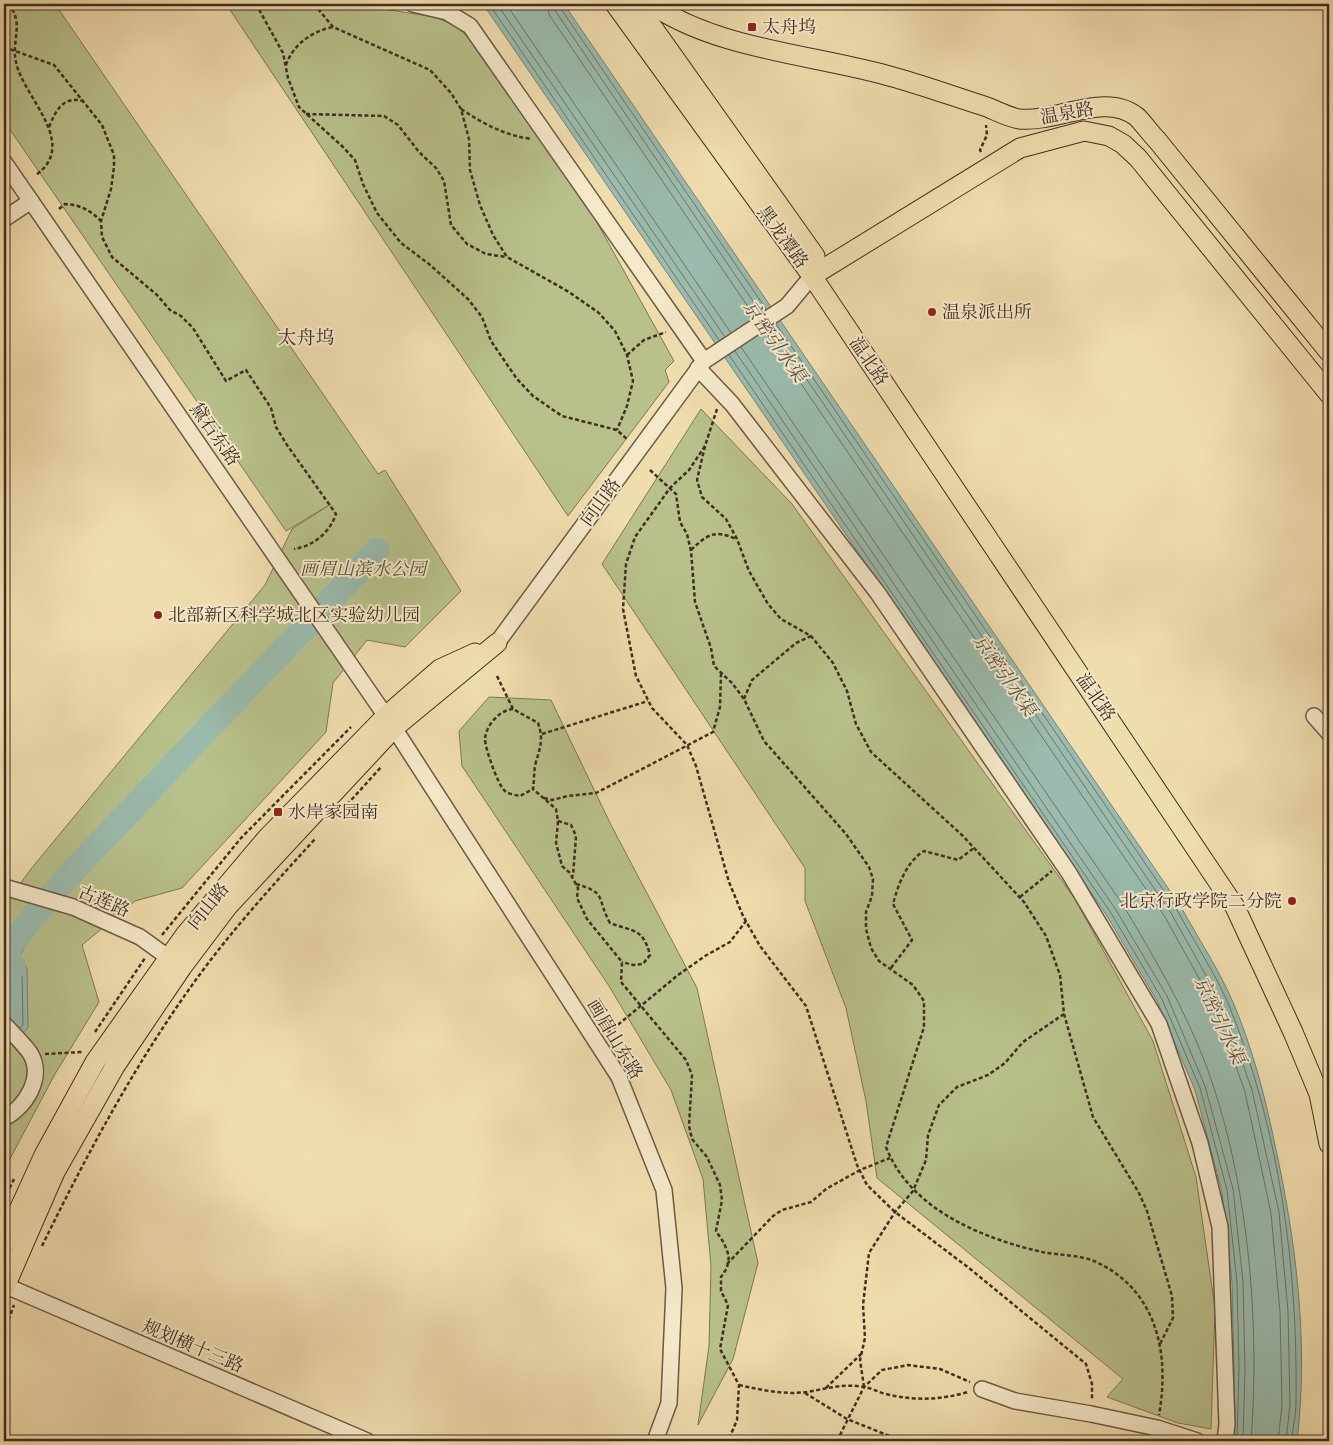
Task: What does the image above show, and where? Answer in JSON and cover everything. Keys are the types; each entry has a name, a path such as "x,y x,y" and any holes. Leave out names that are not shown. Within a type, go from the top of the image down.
{"main road":[{"name":"黑龙潭路","path":"615,4 812,276"},
{"name":"黑龙潭路","path":"636,4 815,256 812,276"},
{"name":"温泉路","path":"651,4 667,15 695,27 738,41 883,74 1018,119 1042,120 1106,106 1121,108 1136,117 1157,140 1329,352"},
{"name":"温泉路","path":"812,276 1020,148 1084,131 1109,136 1124,144 1138,158 1329,394"},
{"path":"1138,158 1134,142 1138,135 1146,132 1157,140"},
{"name":"温北路","path":"812,276 1235,907 1293,1032 1324,1092 1329,1144"},
{"name":"向山路","path":"4,1243 44,1156 95,1062 175,962 267,838 390,722 440,669 498,643"},
{"name":"向山路","path":"8,1288 55,1172 175,962"}],"street":[{"path":"413,4 446,12 470,26 686,335 701,365 877,592 1062,863 1159,1024 1200,1142 1220,1227 1228,1424 1225,1441"},
{"name":"黛石东路","path":"4,162 390,722"},
{"path":"4,219 31,201"},
{"path":"701,365 787,306 812,276"},
{"name":"向山路","path":"498,643 701,365"},
{"path":"1314,716 1329,733"},
{"name":"画眉山东路","path":"390,722 619,1077 664,1190 674,1298 669,1403 654,1441"},
{"name":"古莲路","path":"4,887 73,907 140,937 175,962"},
{"path":"4,1024 31,1055 34,1069 32,1087 26,1101 16,1112 4,1118"},
{"name":"规划横十三路","path":"8,1288 367,1441"},
{"path":"982,1389 1015,1401 1157,1428 1197,1441"}],"path":[{"path":"8,4 17,21 16,63 45,118 52,141 52,152 43,170 36,175"},
{"path":"256,4 276,37 294,97 306,114 355,160 363,184 377,214 401,243 429,264 468,299 482,317 491,342 516,379 533,396 562,416 617,430 634,382 627,355 616,331 599,313 569,292 508,257 486,254 467,244 451,224 444,180 436,168 419,152 398,125 384,116 306,114"},
{"path":"314,4 333,27 430,70 451,93 461,109 469,139 470,170 480,205 493,235 508,257"},
{"path":"286,66 297,47 312,34 333,27"},
{"path":"4,47 54,65 102,124 114,155 111,189 101,221 102,237 112,257 158,295 170,310 181,316 193,328 226,381 246,370 271,408 276,427 287,445 336,514 332,526 320,538 294,549"},
{"path":"48,128 59,106 73,99 85,102"},
{"path":"989,108 985,117 987,135 980,150 990,166"},
{"path":"461,109 484,124 504,133 533,139"},
{"path":"59,208 65,204 79,205 94,214 101,221"},
{"path":"627,355 644,340 668,331 686,335"},
{"path":"722,393 704,446 697,480 702,497 726,519 737,539 749,571 768,604 781,619 811,636 833,663 846,691 856,724 871,752 974,848 1020,897 1046,936 1060,975 1064,1014 1093,1117 1139,1193 1147,1211 1170,1288 1173,1318 1160,1346"},
{"path":"704,446 689,470 670,488 634,537 626,564 623,609 636,676 652,708 687,745 704,790 729,882 746,921 760,946 806,1006 860,1170 867,1185 895,1212 969,1268 1086,1364 1092,1384 1091,1414"},
{"path":"650,470 676,494 680,522 687,534 691,551 695,602 711,648 714,666 720,674 732,683 744,699 764,741 846,834 869,867 874,879 872,896 866,912 866,929 871,948 879,961 914,985 924,1001 924,1027 886,1147 890,1158 912,1191 956,1220 989,1237 1059,1256 1093,1260 1133,1286 1154,1319 1160,1346 1161,1407 1157,1428"},
{"path":"691,551 706,536 722,533 737,539"},
{"path":"744,699 752,680 796,643 811,636"},
{"path":"544,798 552,800 596,793 714,732 720,707 720,674"},
{"path":"497,676 513,709 538,723 542,734 542,746 535,766 534,789"},
{"path":"542,734 648,701"},
{"path":"513,709 506,710 496,718 488,727 484,740 499,783 506,792 520,796 534,789"},
{"path":"329,824 380,770 383,762"},
{"path":"534,789 556,809 558,821 556,843 562,866 576,884 577,898 587,919 622,962 633,965 643,964 650,955 646,939 636,932 610,923 604,912 600,897 594,889 576,884"},
{"path":"558,821 571,825 576,836 573,878"},
{"name":"向山路","path":"40,1250 109,1114 154,1042 196,980 257,903 316,838"},
{"path":"891,968 912,940 893,904 896,891 914,857 924,851 958,860 974,848"},
{"path":"1020,897 1062,863"},
{"path":"597,1042 641,1005 705,956 730,942 746,921"},
{"path":"622,962 622,982 686,1060 692,1075 689,1126 692,1139 703,1151 718,1175 722,1200 716,1231 724,1243 729,1256 721,1277 721,1292 728,1305 720,1349 739,1385 737,1420 728,1441"},
{"path":"864,1387 860,1360 865,1338 863,1305 869,1252 895,1212 912,1191 926,1160 928,1135 939,1105 957,1087 988,1075 1005,1063 1023,1042 1064,1014"},
{"path":"31,1055 83,1052"},
{"path":"727,1264 773,1216 782,1210 811,1202 860,1170 890,1158"},
{"path":"4,1332 8,1288"},
{"path":"826,1388 862,1352"},
{"path":"837,1441 864,1387 882,1370 908,1365 940,1369 982,1389"},
{"path":"739,1385 768,1392 805,1392 840,1386 864,1387 887,1394 930,1400 982,1389"},
{"path":"805,1392 848,1419 902,1441"}],"green space":[{"name":"画眉山滨水公园","path":"4,4 55,4 378,474 385,470 461,591 405,647 367,640 333,683 326,732 182,888 135,901 82,945 99,1002 55,1074 4,1170 4,906 31,869 265,585 292,529 331,504 286,531 4,121"},
{"path":"226,4 351,4 435,17 456,26 497,64 540,120 674,361 665,370 669,382 568,516"},
{"path":"701,409 792,504 1075,899 1153,1041 1196,1177 1215,1308 1211,1429 1178,1423 1107,1397 1123,1379 877,1178 866,1101 846,1008 805,901 805,868 602,564"},
{"path":"489,697 551,700 611,825 697,988 758,1263 733,1359 698,1425 709,1346 711,1266 703,1179 671,1090 609,986 462,766 459,731"}],"water":[{"name":"京密引水渠","path":"483,4 564,4 1181,907 1214,965 1239,1017 1257,1071 1271,1127 1289,1218 1301,1330 1302,1367 1297,1441 1232,1441 1234,1369 1232,1282 1222,1192 1195,1090 1157,1001 1107,916"},
{"path":"4,930 27,943 20,956 27,969 28,1028 4,1049 4,1007 6,1005 7,984 4,978"}],"waterway":[{"path":"13,967 7,951 51,896 377,550"}],"place":[{"name":"太舟坞","path":"752,27"},
{"name":"温泉派出所","path":"932,312"},
{"name":"北部新区科学城北区实验幼儿园","path":"158,615"},
{"name":"水岸家园南","path":"278,812"},
{"name":"北京行政学院二分院","path":"1292,901"}],"district":[{"name":"太舟坞","path":"306,337"}]}
